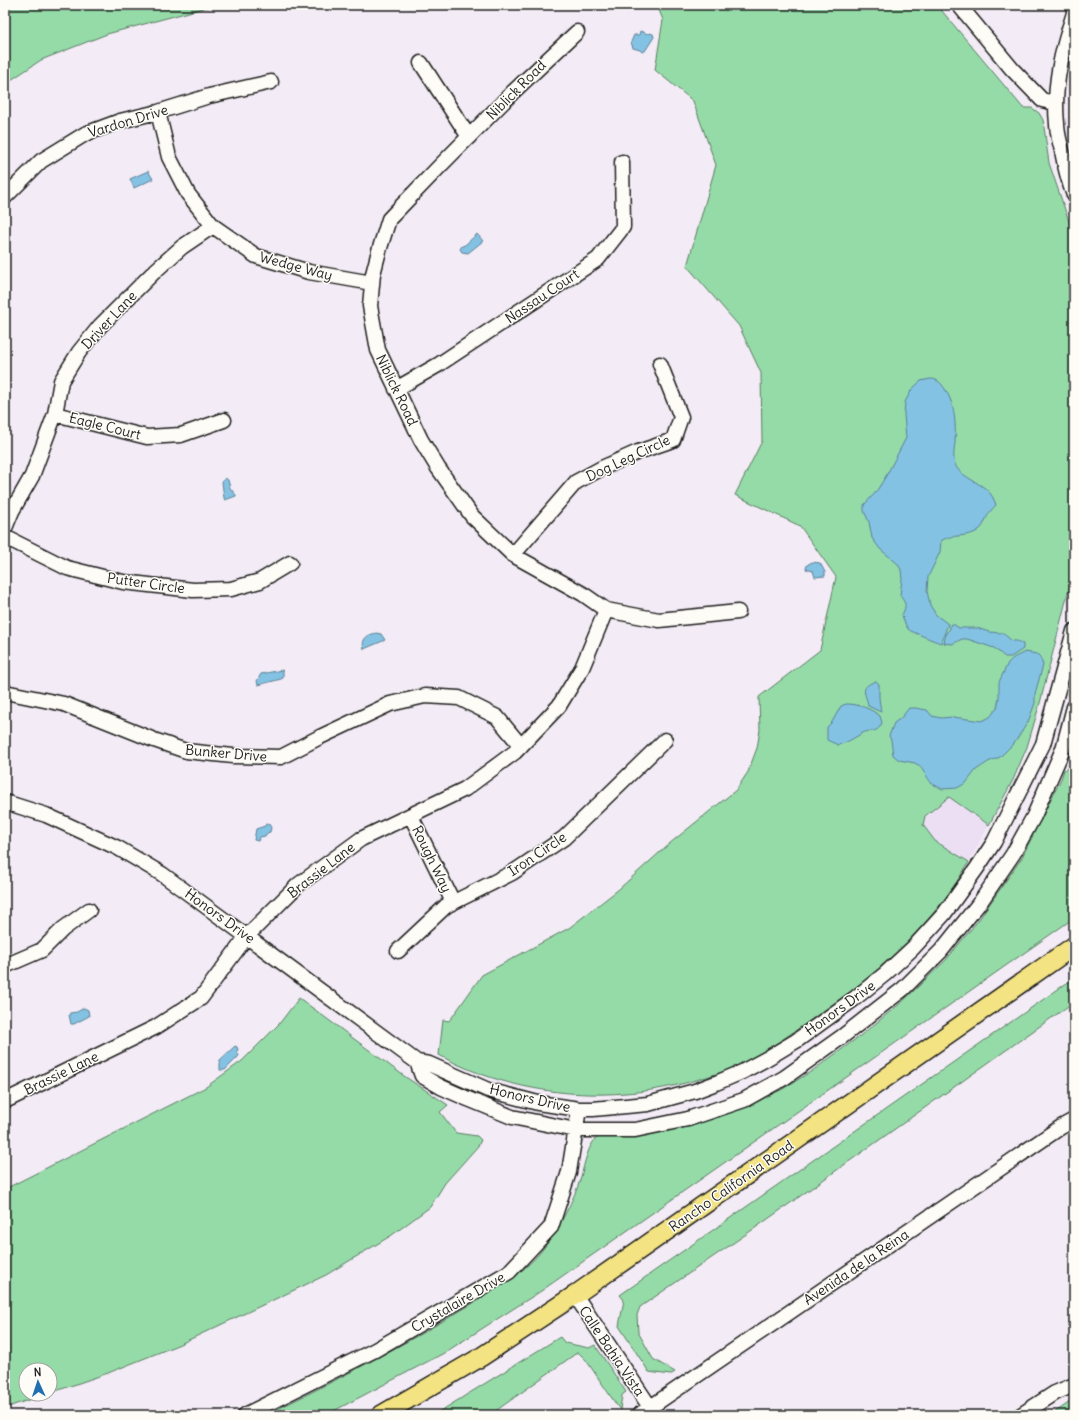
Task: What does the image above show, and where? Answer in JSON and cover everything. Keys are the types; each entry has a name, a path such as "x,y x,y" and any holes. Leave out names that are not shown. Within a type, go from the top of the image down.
{"main road":[{"name":"Rancho California Road","path":"381,1415 481,1357 575,1295 1074,946"}],"street":[{"path":"958,5 1012,69 1042,100 1055,103"},
{"path":"1074,13 1065,41 1056,82 1055,103 1058,133 1068,182 1074,196"},
{"name":"Niblick Road","path":"577,32 514,91 389,219 378,251 372,283 370,306 378,350 421,440 438,468 472,516 513,555 583,594 606,610 659,620 738,612"},
{"path":"421,63 469,137"},
{"name":"Vardon Drive","path":"5,197 41,161 85,134 120,121 158,112 209,96 271,82"},
{"name":"Wedge Way","path":"158,112 169,157 188,194 213,226 256,256 309,272 372,283"},
{"name":"Nassau Court","path":"396,389 438,365 598,259 623,227 622,162"},
{"name":"Driver Lane","path":"5,528 12,511 32,476 55,414 61,381 79,352 100,326 182,246 213,226"},
{"name":"Dog Leg Circle","path":"513,555 576,482 602,468 638,452 673,440 681,417 660,364"},
{"name":"Eagle Court","path":"55,414 147,437 181,435 224,420"},
{"name":"Putter Circle","path":"5,537 67,568 123,582 193,590 231,589 260,581 290,563"},
{"name":"Brassie Lane","path":"5,1101 156,1026 201,998 247,936 298,885 361,839 465,789 515,752 559,706 582,668 606,610"},
{"name":"Honors Drive","path":"5,802 46,815 118,848 162,874 417,1062 429,1064 488,1090 538,1103 579,1109 600,1109 648,1104 673,1098 716,1083 766,1059 814,1028 885,974 913,948 944,914 994,842 1044,744 1074,631"},
{"name":"Bunker Drive","path":"5,692 64,704 154,740 186,751 233,756 281,757 390,704 424,696 458,698 497,717 521,746"},
{"name":"Honors Drive","path":"417,1062 422,1076 441,1087 468,1099 512,1117 576,1130 635,1130 688,1119 744,1100 784,1078 843,1036 903,989 941,951 981,901 1017,848 1068,751 1074,707"},
{"path":"1051,719 1072,726"},
{"name":"Iron Circle","path":"398,951 446,906 512,873 564,838 665,740"},
{"path":"1044,744 1068,751"},
{"name":"Rough Way","path":"411,816 453,902"},
{"path":"5,966 42,950 63,929 90,910"},
{"name":"Crystalaire Drive","path":"245,1415 375,1350 509,1272 551,1227 569,1172 579,1109"},
{"name":"Avenida de la Reina","path":"645,1411 1061,1127 1074,1120"},
{"name":"Calle Bahia Vista","path":"575,1295 645,1411"},
{"path":"1021,1415 1055,1393 1074,1385"}],"shaded area":[{"path":"949,797 989,825 969,862 935,841 923,825 925,817"}],"green space":[{"path":"5,5 215,5 107,34 41,60 5,84"},
{"path":"657,5 937,5 1023,108 1032,108 1039,113 1043,120 1049,163 1074,236 1074,569 1040,703 1027,747 1013,780 989,825 949,797 925,816 923,825 935,841 969,862 941,904 907,942 869,976 829,1007 773,1046 737,1066 706,1077 664,1088 631,1093 565,1093 532,1088 500,1080 469,1069 439,1055 443,1020 449,1021 482,975 569,928 619,889 669,844 736,790 748,772 757,748 760,730 759,697 820,650 836,577 800,526 735,495 762,441 761,373 739,326 687,266 716,165 693,101 655,70 663,20"},
{"path":"1074,765 1074,918 541,1291 444,1353 326,1415 265,1415 405,1343 485,1296 530,1264 551,1239 561,1222 578,1186 589,1149 596,1138 676,1128 719,1117 781,1090 812,1071 860,1036 902,1002 946,960 980,918 1021,859 1061,779 1064,770"},
{"path":"1074,978 1074,1002 758,1226 640,1307 637,1315 638,1332 653,1359 675,1372 670,1375 649,1372 619,1326 624,1300 620,1295"},
{"path":"299,998 404,1076 448,1105 440,1112 456,1133 477,1136 481,1140 478,1146 445,1183 430,1207 392,1235 326,1275 180,1344 108,1373 58,1390 58,1362 18,1362 18,1402 23,1402 5,1408 5,1189 206,1087 242,1061 279,1024"},
{"path":"560,1337 565,1343 589,1348 595,1345 626,1392 622,1395 620,1410 586,1360 578,1352 490,1415 434,1415"},
{"path":"1070,1402 1074,1402 1074,1415 1051,1415"}],"water":[{"path":"640,31 653,34 654,37 645,51 642,52 633,48 631,42 634,35 639,35"},
{"path":"148,171 153,179 134,188 130,179"},
{"path":"477,234 483,241 468,253 462,252 460,249 462,246"},
{"path":"930,379 941,383 951,401 955,422 954,462 957,468 964,475 988,491 996,505 990,512 981,528 976,532 950,537 941,541 940,552 928,577 927,591 930,605 936,615 948,624 941,643 910,631 906,627 902,615 905,605 900,595 902,579 901,570 898,564 880,549 872,538 869,522 864,511 864,505 876,492 906,438 904,414 905,402 912,389 921,381"},
{"path":"225,478 228,480 230,488 236,496 225,500 222,482"},
{"path":"812,562 820,563 825,572 825,576 815,577 813,571 806,569 807,565"},
{"path":"953,624 959,628 977,628 989,632 1003,633 1012,641 1017,641 1023,644 1023,649 1011,657 1005,657 994,648 967,639 962,639 952,644 944,643 946,633 950,629 950,625"},
{"path":"376,633 381,634 385,640 364,649 364,640 370,635"},
{"path":"1025,652 1037,654 1043,665 1035,694 1035,703 1028,722 1015,742 1000,757 988,762 976,770 966,783 957,788 942,789 931,783 920,766 915,763 899,760 893,755 889,736 894,723 901,718 909,708 927,710 932,716 941,718 953,717 982,721 990,717 997,708 999,698 999,682 1008,663 1013,658"},
{"path":"282,670 283,678 258,685 257,681 261,674"},
{"path":"876,681 879,684 881,712 868,706 864,692 867,686"},
{"path":"846,704 859,706 872,711 880,716 882,723 875,731 864,732 847,742 838,745 827,740 827,727 832,722 841,706"},
{"path":"266,824 269,824 271,828 270,832 265,836 260,837 258,841 254,840 256,829 265,826"},
{"path":"84,1008 88,1010 89,1016 74,1024 71,1024 70,1013 77,1012"},
{"path":"235,1046 238,1050 236,1052 239,1055 238,1057 225,1070 220,1070 220,1060"}]}
